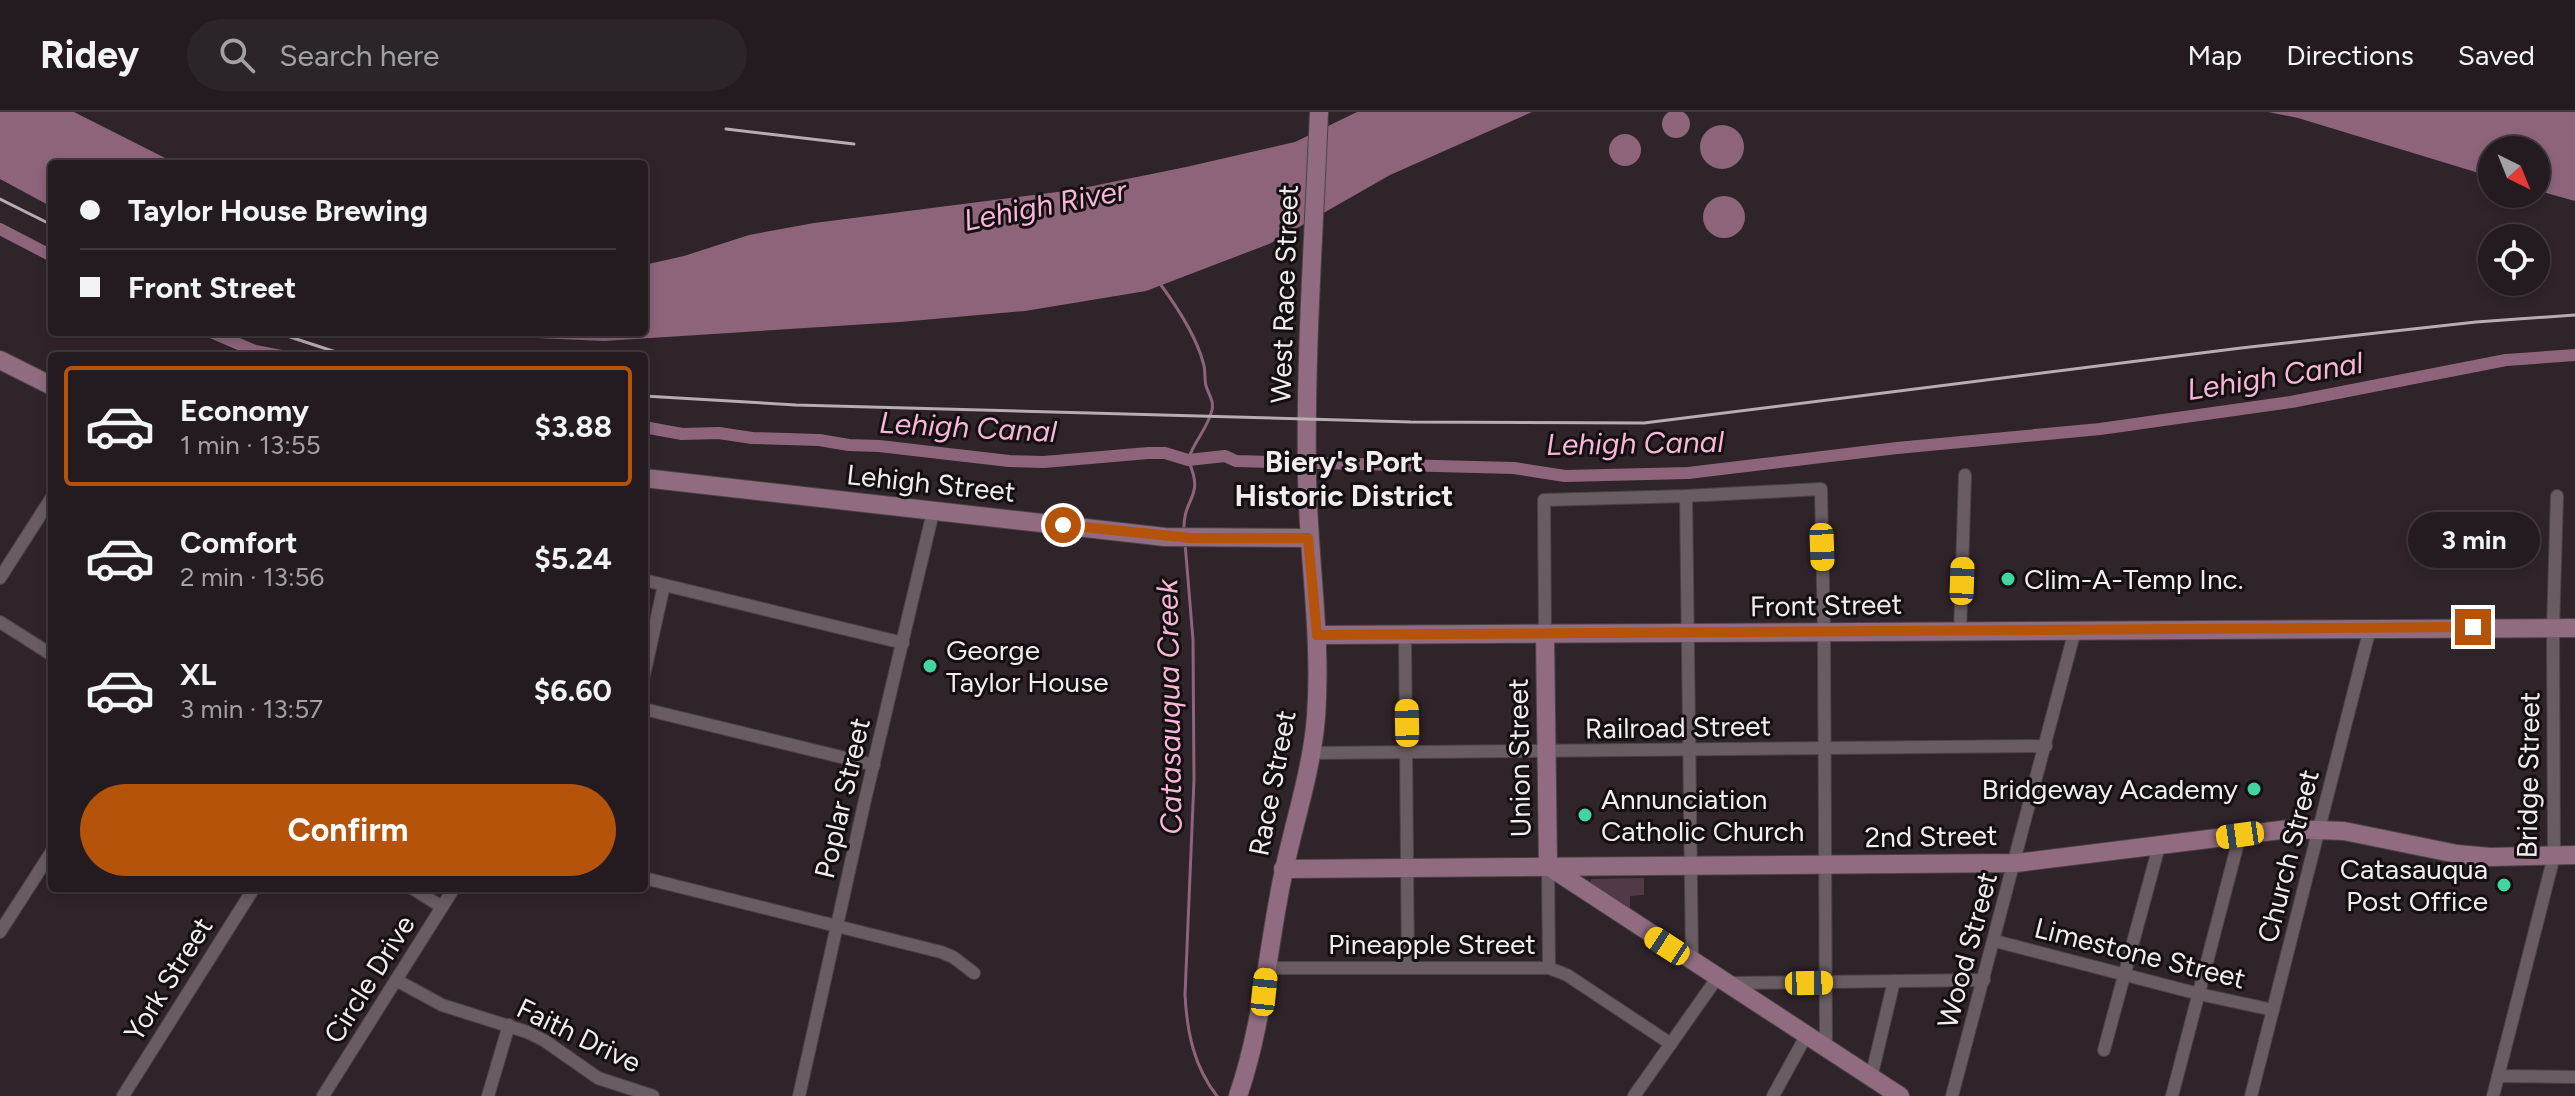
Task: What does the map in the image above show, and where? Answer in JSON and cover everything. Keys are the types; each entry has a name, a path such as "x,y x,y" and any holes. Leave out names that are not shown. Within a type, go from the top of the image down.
{"main road":[{"name":"West Race Street","path":"1307,477 1319,112"},
{"path":"0,360 48,384"},
{"name":"Race Street","path":"1239,1095 1259,1023 1283,869 1311,753 1316,718 1317,635 1308,538 1307,477"},
{"name":"Lehigh Street","path":"648,478 1184,538 1308,538"},
{"name":"Front Street","path":"1317,635 2575,628"},
{"name":"Union Street","path":"1545,635 1548,866"},
{"name":"2nd Street","path":"1283,869 2016,863 2289,829 2360,834 2457,854 2575,855"},
{"path":"1548,866 1826,1049 1873,1085 1900,1096"}],"street":[{"path":"1960,632 1965,475"},
{"path":"1692,962 1686,496 1821,489 1826,750 1826,1049"},
{"name":"Union Street","path":"1545,635 1544,500 1686,496"},
{"name":"Bridge Street","path":"2493,1096 2554,856 2553,628 2557,496"},
{"path":"0,578 48,503"},
{"name":"Poplar Street","path":"799,1096 933,512"},
{"path":"648,581 903,643"},
{"path":"648,657 664,585"},
{"path":"0,622 48,652"},
{"name":"Church Street","path":"2251,1096 2370,628"},
{"name":"Wood Street","path":"1952,1096 2016,863 2075,630"},
{"path":"1405,636 1408,968"},
{"path":"648,710 874,765"},
{"name":"Railroad Street","path":"1311,753 2046,746"},
{"path":"2172,1096 2240,835"},
{"path":"2104,1050 2159,846"},
{"path":"0,932 48,857"},
{"name":"Union Street","path":"1548,866 1549,968"},
{"path":"648,879 941,952 974,973"},
{"name":"York Street","path":"123,1096 251,892"},
{"path":"418,892 442,907"},
{"name":"Circle Drive","path":"323,1096 451,892"},
{"name":"Limestone Street","path":"1995,941 2273,1010"},
{"name":"Pineapple Street","path":"1266,968 1549,968 1567,975 1671,1044"},
{"name":"Faith Drive","path":"396,980 442,1005 509,1025 545,1041 598,1078 649,1095"},
{"path":"1634,1096 1721,981 1984,980"},
{"path":"1873,1085 1894,981"},
{"path":"488,1096 509,1025"},
{"path":"1773,1096 1806,1036"},
{"path":"2498,1076 2575,1077"}],"shaded area":[{"path":"1644,878 1644,895 1630,896 1630,910 1591,883 1591,879"}],"water":[{"path":"1676,110 1686,114 1690,124 1686,134 1676,138 1666,134 1662,124 1666,114"},
{"path":"0,112 74,112 169,160 48,160 48,205 0,179"},
{"name":"Lehigh River","path":"1357,112 1532,112 1390,175 1269,244 1146,291 1025,311 900,322 604,341 494,336 648,336 648,264 749,235 814,223 1073,190 1295,142"},
{"path":"2268,112 2575,112 2575,201 2550,194 2550,136 2478,136 2478,173 2298,118"},
{"path":"1722,125 1738,131 1744,147 1738,163 1722,169 1706,163 1700,147 1706,131"},
{"path":"1625,134 1636,139 1641,150 1636,161 1625,166 1614,161 1609,150 1614,139"},
{"path":"1724,196 1739,202 1745,217 1739,232 1724,238 1709,232 1703,217 1709,202"}],"waterway":[{"name":"Lehigh Canal","path":"0,229 48,254"},
{"name":"Catasauqua Creek","path":"1161,285 1196,342 1212,404 1207,424 1188,460 1195,483 1186,511 1184,532"},
{"name":"Lehigh Canal","path":"220,336 260,352"},
{"name":"Lehigh Canal","path":"648,428 682,434 719,433 752,438 819,440 1009,461 1044,462 1165,453 1188,460 1225,456 1236,461 1514,468 1565,476 1688,473 1897,448 2100,429 2291,402 2506,360 2575,355"},
{"name":"Catasauqua Creek","path":"1185,543 1193,640 1194,780 1185,995 1193,1048 1217,1096"}],"railway":[{"path":"726,129 854,144"},
{"path":"0,199 48,223"},
{"path":"648,396 796,405 1411,422 1644,423 2241,348 2476,322 2575,315"},
{"path":"287,336 336,352"}],"place":[{"name":"Clim-A-Temp Inc.","path":"2008,579"},
{"name":"George Taylor House","path":"930,666"},
{"name":"Bridgeway Academy","path":"2254,789"},
{"name":"Annunciation Catholic Church","path":"1585,815"},
{"name":"Catasauqua Post Office","path":"2504,885"}],"district":[{"name":"Biery's Port Historic District","path":"1344,478"}],"route":[{"path":"1063,525 1191,538 1308,538 1317,635 2473,627"}]}
